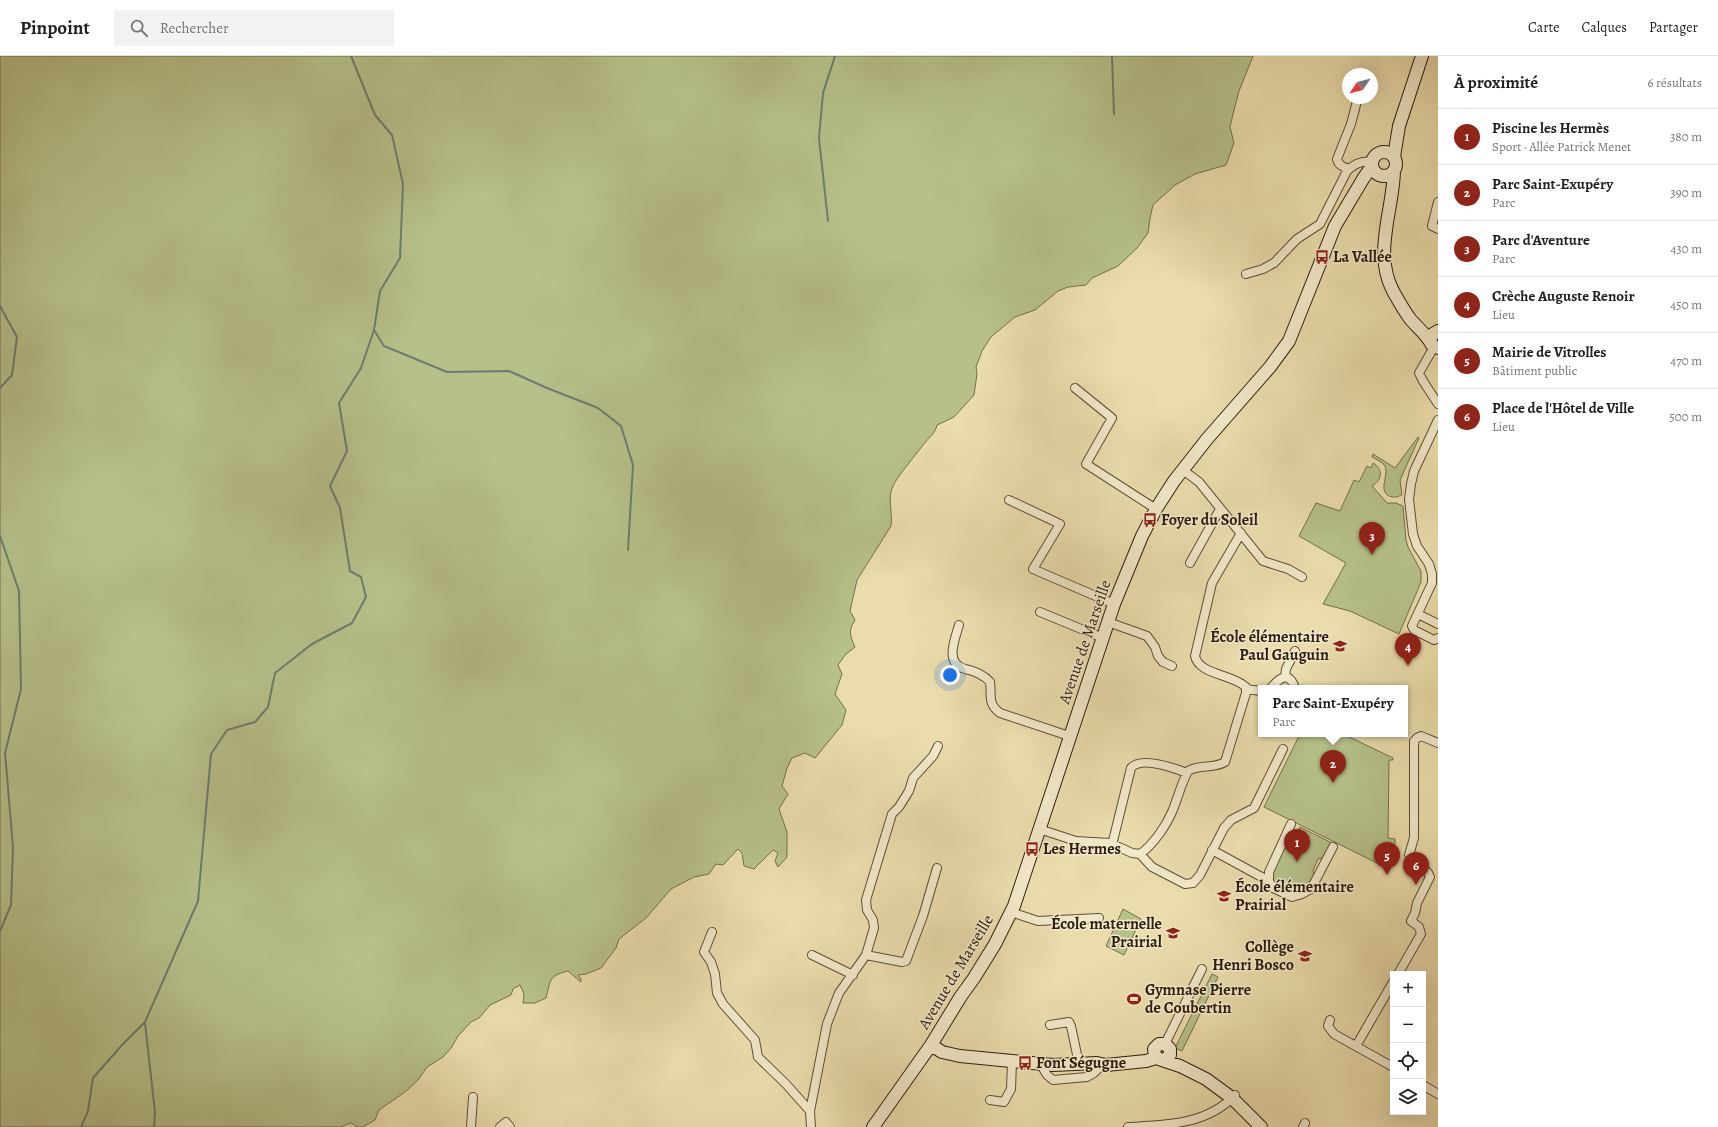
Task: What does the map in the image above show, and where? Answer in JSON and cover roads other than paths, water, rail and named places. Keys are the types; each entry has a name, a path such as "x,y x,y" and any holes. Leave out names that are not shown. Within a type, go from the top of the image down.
{"street":[{"path":"1246,274 1264,269 1274,263 1297,239 1320,224 1352,166 1360,162 1380,170 1396,164 1394,157 1399,126 1422,56"},
{"path":"1349,170 1341,166 1337,162 1337,159 1352,124 1355,104"},
{"path":"1394,157 1389,153 1382,152 1399,126"},
{"name":"Avenue de Marseille","path":"873,1127 931,1045 995,944 1011,912 1114,604 1142,536 1156,509 1208,439 1270,367 1289,341 1329,238 1338,220 1360,185 1380,170 1376,155 1382,152"},
{"path":"1380,170 1392,195 1384,244 1385,267 1392,289 1410,320 1435,340 1419,373 1423,382 1438,404"},
{"path":"1438,202 1432,226 1438,228"},
{"path":"1075,388 1112,418 1086,464 1156,509"},
{"path":"1438,420 1414,471 1409,499 1413,534 1417,546 1429,564 1432,574 1432,583 1412,628 1434,640 1438,638"},
{"path":"1184,470 1199,482 1263,561 1288,569 1302,577"},
{"path":"1009,500 1060,524 1032,569 1114,604"},
{"path":"1190,562 1220,509"},
{"path":"1039,829 1076,841 1112,844 1132,853 1140,854 1145,851 1162,829 1172,812 1187,773 1193,768 1220,766 1225,762 1246,687 1241,682 1203,668 1197,662 1195,656 1212,583 1241,533"},
{"path":"1040,612 1103,638"},
{"path":"1418,614 1438,624"},
{"path":"1108,622 1147,636 1163,662 1172,666"},
{"path":"959,625 952,648 954,660 956,664 962,668 979,673 990,682 991,703 995,709 1000,713 1069,736"},
{"path":"1285,677 1286,670 1295,651"},
{"path":"1273,685 1276,681 1285,677 1290,678 1295,685"},
{"path":"1246,690 1258,691"},
{"path":"1400,971 1421,934 1419,927 1411,921 1415,914 1417,903 1430,877 1428,871 1412,862 1409,855 1409,849 1414,838 1414,742 1421,736 1438,743"},
{"path":"811,1127 810,1110 827,1024 839,993 866,955 874,928 873,920 867,910 866,900 892,814 899,807 913,778 933,756 938,746"},
{"path":"1140,854 1152,867 1185,884 1193,883 1200,875 1224,828 1231,820 1254,808 1283,749"},
{"path":"1112,844 1131,768 1134,765 1138,763 1162,765 1187,773"},
{"path":"1269,881 1269,872 1290,824"},
{"path":"1212,850 1269,881 1274,888 1292,897 1311,889 1333,847"},
{"path":"866,955 902,962 906,961 923,916 937,868"},
{"path":"1011,912 1038,921 1099,918"},
{"path":"712,932 704,952 711,962 715,974 717,993 723,1004 754,1040 758,1057 810,1110"},
{"path":"812,955 853,975"},
{"path":"931,1045 942,1052 952,1055 1041,1065 1097,1063 1106,1065 1146,1061 1162,1053 1202,969"},
{"path":"1356,1046 1390,987"},
{"path":"1330,1020 1328,1026 1330,1030 1390,1065"},
{"path":"1050,1025 1068,1022 1071,1026 1079,1064"},
{"path":"1162,1053 1234,1096 1269,1127"},
{"path":"990,1100 1004,1102 1011,1089 1012,1062"},
{"path":"1041,1065 1046,1075 1053,1080 1087,1077 1098,1069 1097,1063"},
{"path":"1426,1087 1438,1094"},
{"path":"1128,1127 1176,1124 1193,1120 1218,1110 1234,1096"},
{"path":"1234,1096 1261,1127"},
{"path":"470,1127 473,1097"},
{"path":"500,1127 506,1122 510,1127"}],"waterway":[{"path":"81,1127 88,1111 93,1078 122,1045 145,1022 198,901 211,754 227,730 255,722 268,707 275,673 312,644 352,623 366,597 361,577 350,571 340,508 330,486 347,451 339,403 361,368 374,330 380,291 400,258 403,184 392,135 375,115 351,56"},
{"path":"828,221 819,138 823,93 835,56"},
{"path":"1112,56 1114,114"},
{"path":"0,306 17,337 12,375 0,388"},
{"path":"374,330 384,346 447,372 509,371 598,408 621,426 633,465 628,550"},
{"path":"0,536 19,591 21,689 5,753 13,847 11,905 0,931"},
{"path":"145,1023 155,1112 154,1127"}],"place":[{"name":"La Vallée","path":"1322,257"},
{"name":"Foyer du Soleil","path":"1150,520"},
{"name":"Parc d'Aventure","path":"1372,555"},
{"name":"École élémentaire Paul Gauguin","path":"1340,646"},
{"name":"Crèche Auguste Renoir","path":"1408,666"},
{"name":"Parc Saint-Exupéry","path":"1333,783"},
{"name":"Les Hermes","path":"1032,849"},
{"name":"Piscine les Hermès","path":"1297,862"},
{"name":"Mairie de Vitrolles","path":"1387,875"},
{"name":"Place de l'Hôtel de Ville","path":"1416,885"},
{"name":"École élémentaire Prairial","path":"1224,896"},
{"name":"École maternelle Prairial","path":"1173,933"},
{"name":"Collège Henri Bosco","path":"1305,956"},
{"name":"Gymnase Pierre de Coubertin","path":"1134,999"},
{"name":"Font Ségugne","path":"1025,1063"}]}
